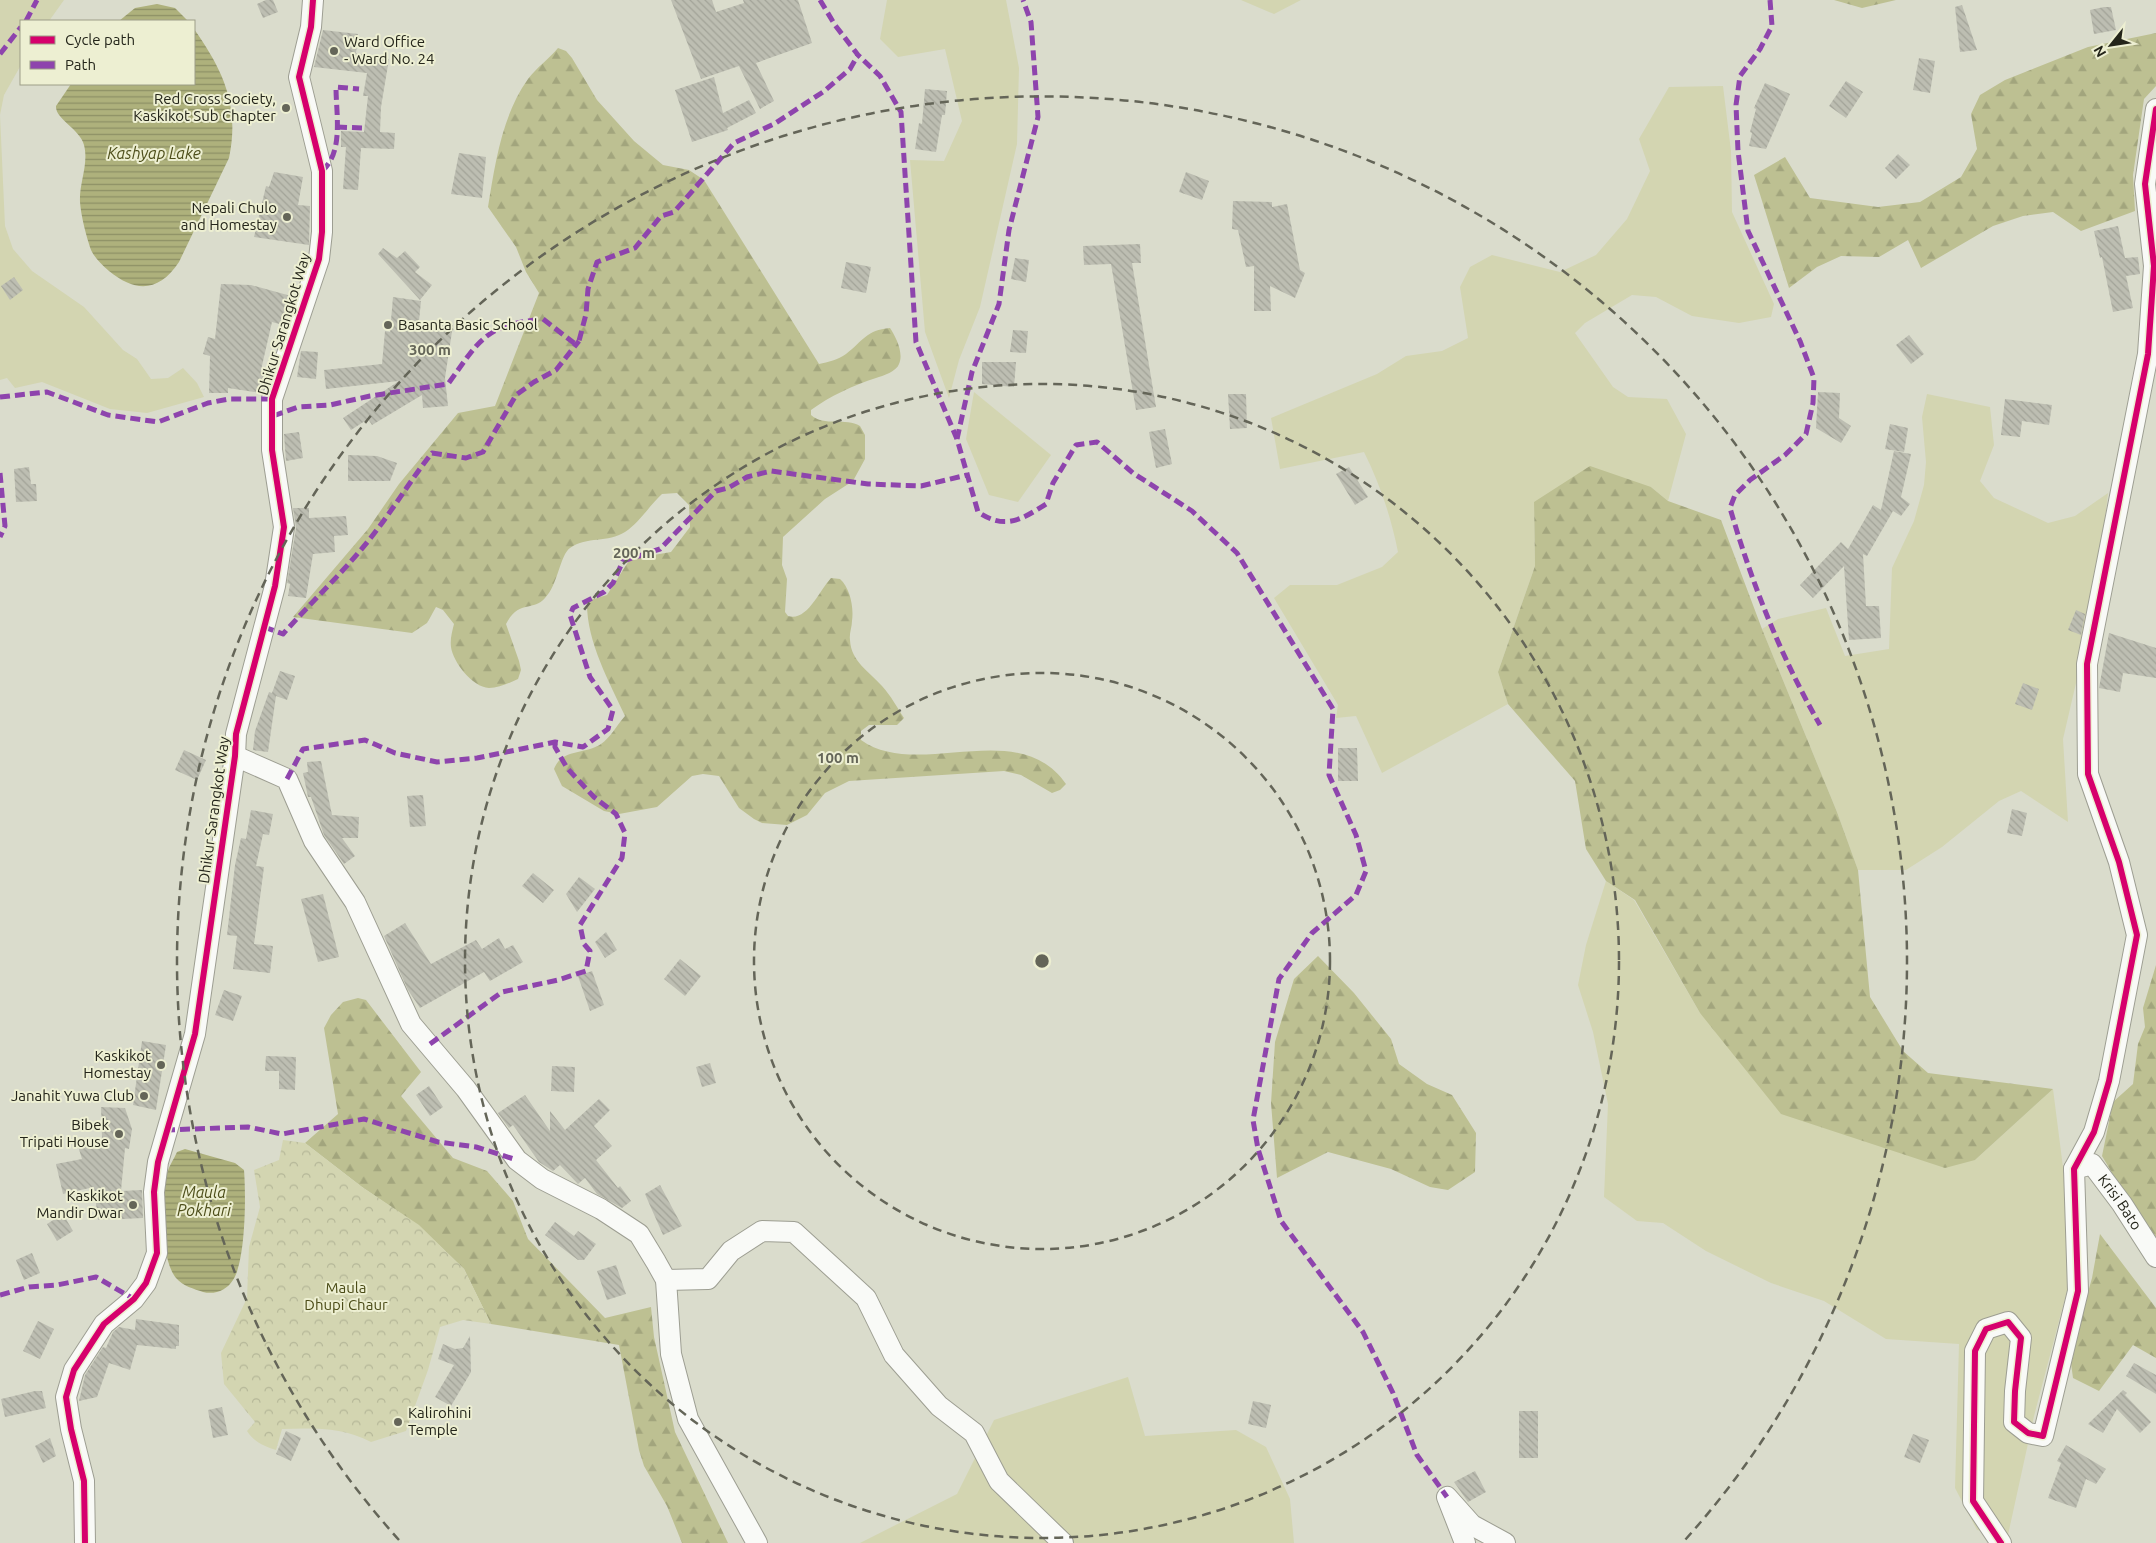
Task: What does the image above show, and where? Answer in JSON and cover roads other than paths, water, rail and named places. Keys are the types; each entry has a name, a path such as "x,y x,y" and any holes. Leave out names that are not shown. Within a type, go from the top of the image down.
{"street":[{"name":"Dhikur Sarangkot Way","path":"85,1543 84,1481 71,1429 66,1397 74,1370 104,1324 134,1299 146,1283 157,1253 154,1192 158,1162 195,1034 235,756 236,734 275,586 284,527 272,450 272,399 319,259 322,232 322,171 299,77 311,27 313,0"},
{"path":"2001,1543 1974,1501 1975,1351 1986,1329 2008,1322 2021,1338 2015,1391 2014,1422 2028,1433 2043,1436 2078,1291 2074,1169 2094,1132 2109,1081 2137,935 2118,862 2088,774 2087,664 2148,354 2154,266 2145,184 2156,109"},
{"path":"235,756 286,779 314,841 355,902 411,1024 466,1089 516,1160 542,1179 602,1209 639,1234 666,1280 671,1354 688,1419 757,1543"},
{"name":"Krisi Bato","path":"2074,1169 2092,1164 2122,1204 2156,1257"},
{"path":"666,1280 708,1279 731,1251 762,1231 794,1232 866,1298 894,1355 939,1406 974,1433 998,1481 1063,1543"},
{"path":"1465,1543 1447,1497 1472,1525 1505,1543"}],"water":[{"path":"157,4 175,8 187,20 120,20 135,8"},
{"name":"Kashyap Lake","path":"195,30 213,59 227,89 230,105 232,139 229,158 179,262 171,272 155,284 138,286 119,278 109,271 92,252 83,223 80,202 85,166 84,145 78,134 59,115 56,106 70,85 195,85"},
{"name":"Maula Pokhari","path":"185,1149 235,1163 244,1170 245,1210 240,1258 233,1280 227,1287 216,1292 203,1292 182,1283 176,1278 167,1257 163,1227 165,1184 168,1170 177,1152"}],"place":[{"name":"Ward Office - Ward No. 24","path":"334,51"},
{"name":"Red Cross Society, Kaskikot Sub Chapter","path":"286,108"},
{"name":"Nepali Chulo and Homestay","path":"287,217"},
{"name":"Basanta Basic School","path":"388,325"},
{"name":"Kaskikot Homestay","path":"161,1065"},
{"name":"Janahit Yuwa Club","path":"144,1096"},
{"name":"Bibek Tripati House","path":"119,1134"},
{"name":"Kaskikot Mandir Dwar","path":"133,1205"},
{"name":"Kalirohini Temple","path":"398,1422"}],"park label":[{"name":"Maula Dhupi Chaur","path":"346,1296"}]}
